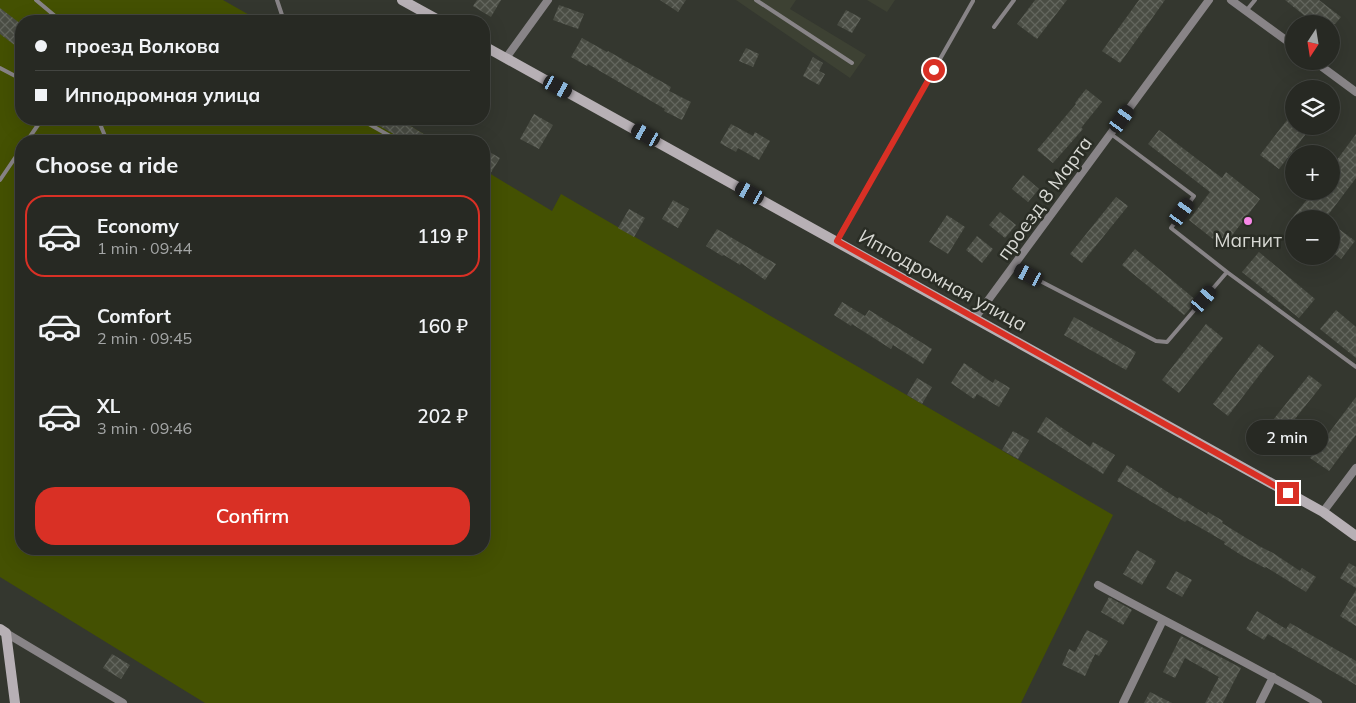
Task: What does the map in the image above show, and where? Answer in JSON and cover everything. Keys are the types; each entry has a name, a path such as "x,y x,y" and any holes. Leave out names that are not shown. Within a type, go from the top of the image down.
{"main road":[{"path":"402,0 429,15"},
{"name":"Ипподромная улица","path":"490,49 1323,512 1356,536"},
{"path":"3,631 15,703"}],"street":[{"path":"506,58 548,0"},
{"name":"проезд 8 Марта","path":"975,318 1209,0"},
{"path":"1231,0 1285,39"},
{"path":"1326,70 1356,92"},
{"path":"1323,512 1356,468"},
{"path":"1098,584 1318,703"},
{"path":"1123,703 1162,620"},
{"path":"3,631 123,703"},
{"path":"1260,703 1273,677"}],"lane":[{"path":"36,0 54,15"},
{"path":"277,0 282,15"},
{"path":"756,0 852,63"},
{"path":"994,27 1014,0"},
{"path":"1246,11 1255,0"},
{"path":"837,241 973,1"},
{"path":"0,68 15,76"},
{"path":"371,125 389,135"},
{"path":"1110,134 1194,196 1171,228 1227,272 1356,367"},
{"path":"0,180 15,158"},
{"path":"1013,267 1156,341 1167,342 1227,272"}],"shaded area":[{"path":"736,0 796,0 790,9 866,55 850,78"},
{"path":"867,0 895,0 887,12"}],"green space":[{"path":"0,0 223,0 249,15 15,15 15,125 409,125 425,135 15,135 15,555 490,555 490,174 552,211 561,194 1113,515 1021,703 205,703 0,577"}],"building":[{"path":"477,0 501,0 491,17 473,6"},
{"path":"660,0 686,0 678,12"},
{"path":"1035,0 1067,0 1037,39 1017,24"},
{"path":"1139,0 1165,0 1120,63 1102,51"},
{"path":"1285,0 1319,0 1338,15 1304,15"},
{"path":"559,5 584,14 578,29 553,20"},
{"path":"0,8 15,19 15,45 0,34"},
{"path":"846,10 861,18 852,33 837,25"},
{"path":"582,38 671,87 669,91 691,102 682,120 588,64 587,66 571,57"},
{"path":"746,48 759,54 753,67 739,61"},
{"path":"813,57 823,63 819,71 825,74 819,85 803,76"},
{"path":"1086,89 1102,102 1081,128 1083,129 1053,163 1037,150 1076,104"},
{"path":"534,114 553,125 539,149 520,139"},
{"path":"1285,123 1285,135 1305,135 1297,145 1285,145 1285,161 1279,169 1260,155"},
{"path":"731,124 753,136 755,132 770,141 759,160 738,148 736,152 720,143"},
{"path":"378,125 409,125 425,135 395,135"},
{"path":"1159,130 1222,178 1226,172 1260,199 1223,247 1189,220 1210,192 1148,144"},
{"path":"1356,134 1356,178 1340,199 1340,156"},
{"path":"490,152 500,158 490,174"},
{"path":"1023,175 1039,189 1028,202 1012,189"},
{"path":"1116,197 1128,206 1082,263 1070,254"},
{"path":"673,200 689,209 678,228 662,219"},
{"path":"1307,200 1339,200 1332,210 1298,210"},
{"path":"629,209 645,218 634,237 618,228"},
{"path":"1000,212 1016,225 1005,238 989,225"},
{"path":"947,215 965,227 948,254 929,242"},
{"path":"717,229 776,264 765,280 741,263 740,265 706,246"},
{"path":"1340,230 1355,241 1340,258"},
{"path":"977,236 993,249 982,263 966,250"},
{"path":"1135,249 1197,301 1184,315 1122,265"},
{"path":"1259,252 1315,299 1299,318 1242,272"},
{"path":"842,302 865,316 869,310 932,349 923,364 893,345 891,349 834,315"},
{"path":"1336,310 1356,327 1356,358 1320,329"},
{"path":"1074,317 1136,352 1126,370 1064,335"},
{"path":"1206,324 1223,338 1179,393 1162,380"},
{"path":"1259,344 1274,356 1228,416 1213,404"},
{"path":"964,363 993,383 995,379 1010,388 999,407 977,394 974,399 951,383"},
{"path":"1309,375 1322,385 1278,440 1265,430"},
{"path":"917,378 932,387 922,404 907,395"},
{"path":"1356,397 1356,435 1329,471 1310,458"},
{"path":"1046,417 1090,447 1093,442 1115,455 1103,474 1037,432"},
{"path":"1013,431 1029,440 1018,459 1002,450"},
{"path":"1127,465 1178,499 1179,497 1207,515 1208,512 1223,521 1222,523 1300,571 1302,568 1316,577 1306,592 1266,567 1241,555 1224,544 1225,542 1187,520 1185,522 1117,481"},
{"path":"1137,550 1156,561 1142,585 1123,574"},
{"path":"1349,563 1356,567 1356,588 1340,578"},
{"path":"1176,571 1192,580 1182,597 1166,588"},
{"path":"1356,590 1356,626 1340,616"},
{"path":"1109,597 1132,610 1123,625 1101,612"},
{"path":"1257,611 1286,629 1290,623 1356,661 1356,685 1268,634 1264,640 1246,629"},
{"path":"1087,630 1108,641 1099,656 1095,654 1085,676 1062,665 1069,649 1075,652"},
{"path":"1181,636 1241,668 1223,703 1205,703 1219,677 1185,658 1175,678 1163,672"},
{"path":"112,654 130,665 121,679 103,668"},
{"path":"1150,692 1172,703 1144,703"}],"place":[{"name":"Магнит","path":"1248,221"}],"route":[{"path":"934,70 837,241 1288,493"}]}
